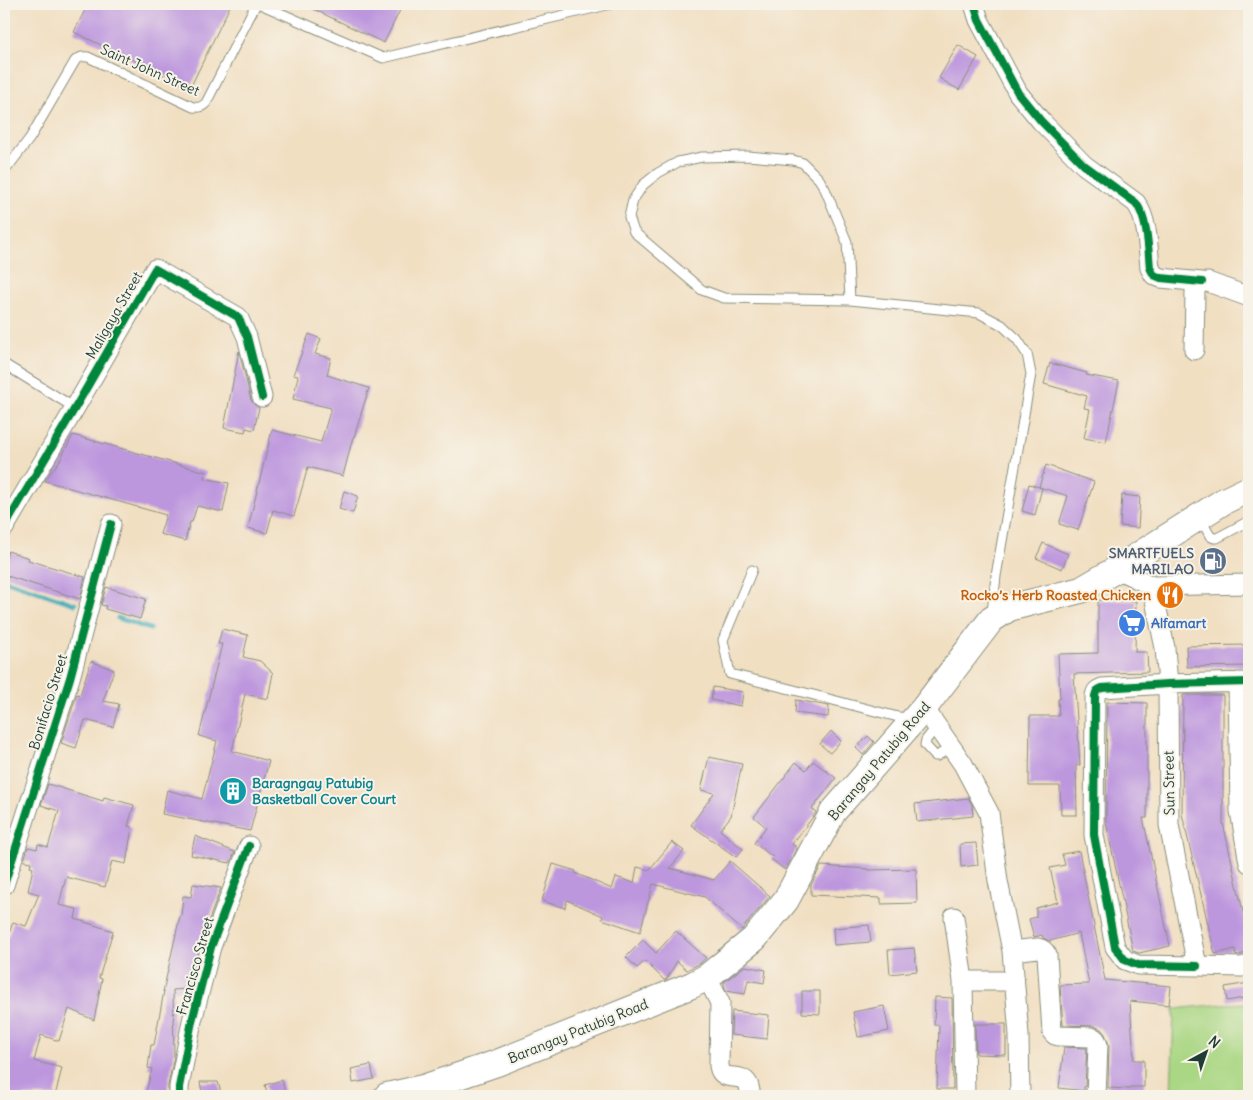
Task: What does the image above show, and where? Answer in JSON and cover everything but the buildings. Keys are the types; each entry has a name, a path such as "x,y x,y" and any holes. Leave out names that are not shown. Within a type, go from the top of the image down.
{"main road":[{"name":"Barangay Patubig Road","path":"386,1096 423,1088 497,1063 692,985 707,977 754,939 786,900 833,812 925,717 991,620 1008,608 1081,590 1224,501 1249,492"}],"street":[{"path":"974,4 979,20 1018,93 1041,121 1084,165 1136,203 1144,218 1150,268 1154,275 1161,278 1208,282 1249,297"},
{"name":"Maligaya Street","path":"4,527 155,269 238,317 247,337 262,396"},
{"path":"1194,350 1195,291 1202,282"},
{"name":"Bonifacio Street","path":"4,885 70,678 111,524"},
{"path":"1117,569 1152,586 1249,584"},
{"name":"Sun Street","path":"1152,586 1165,648 1168,684 1169,825 1197,966"},
{"path":"1249,863 1240,811 1244,682 1168,684 1098,689 1096,692 1094,836 1115,947 1125,960 1138,966 1249,966"},
{"path":"925,717 963,764 989,813 998,881 1012,952 1019,1035 1020,1096"},
{"name":"Francisco Street","path":"179,1096 179,1087 192,1021 210,947 249,846"},
{"path":"954,917 963,981 965,1096"},
{"path":"1012,952 1038,948 1042,949 1047,955 1052,1032 1059,1036 1091,1037 1097,1041 1096,1096"},
{"path":"707,977 720,1003 720,1071 723,1075 744,1079 749,1086 751,1096"},
{"path":"963,981 1014,980"}],"lane":[{"path":"258,4 383,58 611,4"},
{"name":"Saint John Street","path":"4,172 30,138 75,61 83,56 193,107 202,107 206,103 258,4"},
{"path":"574,13 578,4"},
{"path":"850,300 847,242 822,184 803,163 793,160 748,156 702,157 678,162 658,173 643,185 633,200 629,217 634,232 702,290 724,298 850,300 980,313 1002,324 1016,339 1027,354 1031,374 996,576 991,620"},
{"path":"4,364 75,408"},
{"path":"1199,517 1210,536 1214,538 1249,521"},
{"path":"752,570 723,640 730,674 898,717 925,717"}],"green space":[{"path":"1249,1003 1249,1096 1171,1096 1174,1009"}],"waterway":[{"path":"4,580 75,604"},
{"path":"118,618 150,629"}],"cycle path":[{"path":"974,4 979,20 1018,93 1041,121 1084,165 1136,203 1143,218 1150,268 1154,275 1161,278 1202,282"},
{"path":"4,528 155,269 238,317 247,337 262,397"},
{"path":"4,885 70,678 111,524"},
{"path":"1197,966 1138,965 1125,960 1115,947 1094,835 1095,696 1097,691 1102,688 1249,682"},
{"path":"179,1096 179,1087 192,1021 211,947 249,846"}],"place":[{"name":"SMARTFUELS MARILAO","path":"1213,561"},
{"name":"Rocko’s Herb Roasted Chicken","path":"1170,595"},
{"name":"Alfamart","path":"1132,623"},
{"name":"Baragngay Patubig Basketball Cover Court","path":"233,791"}]}
